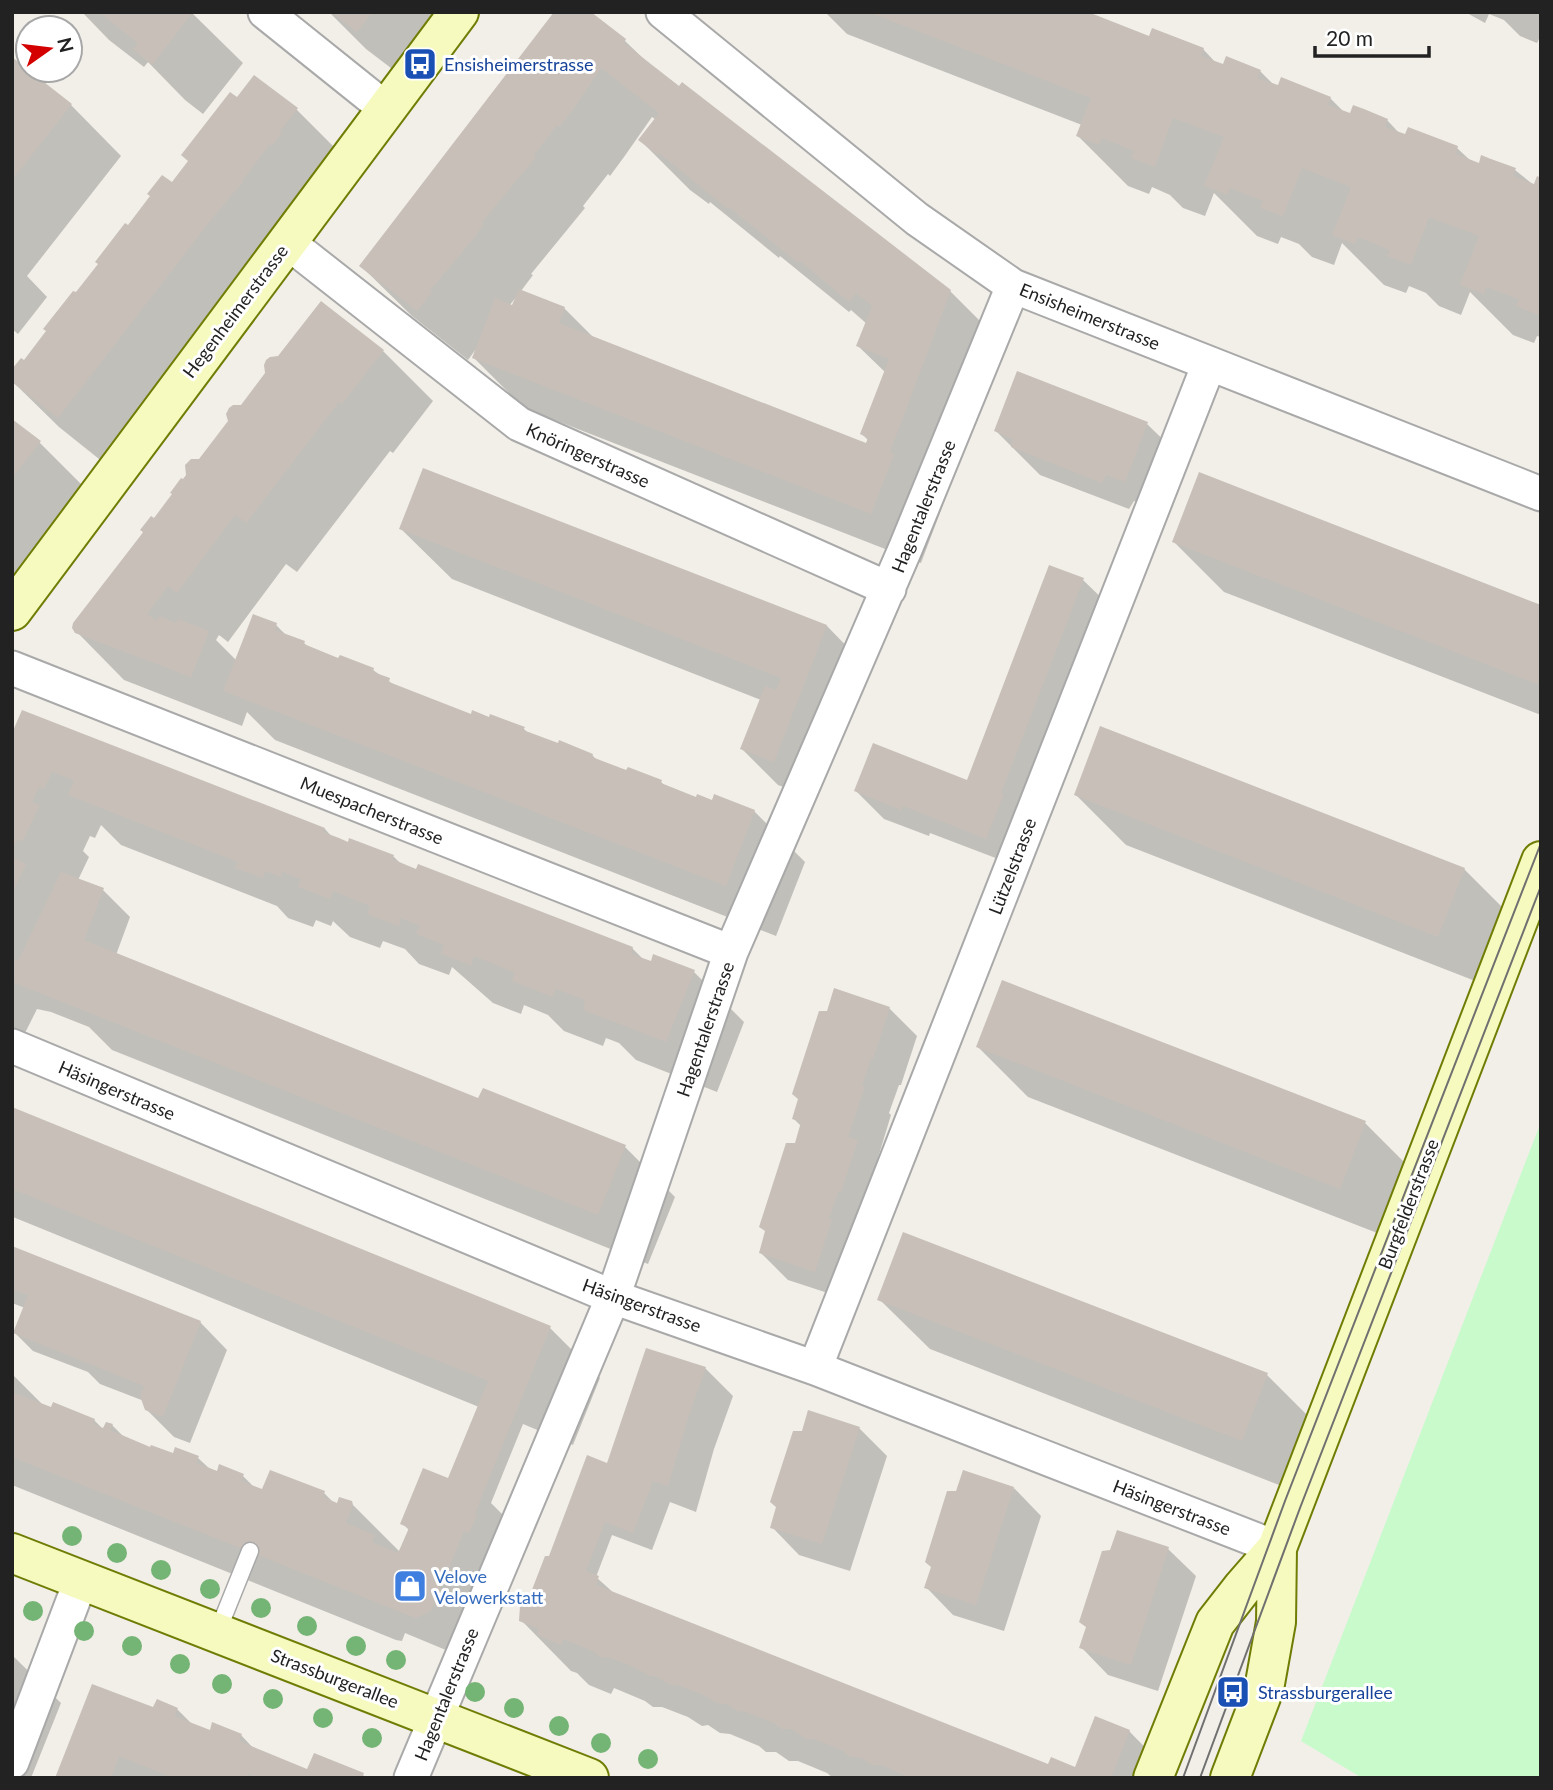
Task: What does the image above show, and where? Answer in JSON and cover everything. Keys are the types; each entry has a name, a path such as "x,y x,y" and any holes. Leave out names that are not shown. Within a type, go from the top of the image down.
{"street":[{"path":"265,12 386,109"},
{"name":"Hegenheimerstrasse","path":"12,611 459,12"},
{"name":"Ensisheimerstrasse","path":"663,12 917,219 1013,286 1541,494"},
{"name":"Knöringerstrasse","path":"286,241 519,425 889,589"},
{"name":"Hagentalerstrasse","path":"411,1778 613,1297 731,952 889,589 1013,286"},
{"name":"Lützelstrasse","path":"815,1368 1209,364"},
{"name":"Muespacherstrasse","path":"12,668 731,952"},
{"name":"Burgfelderstrasse","path":"1230,1778 1264,1689 1276,1622 1278,1548 1541,860"},
{"name":"Häsingerstrasse","path":"12,1046 613,1297 815,1368 1278,1548"},
{"name":"Burgfelderstrasse","path":"1153,1778 1215,1623 1278,1548"},
{"name":"Strassburgerallee","path":"12,1553 589,1778"},
{"path":"12,1762 81,1580"}],"lane":[{"path":"217,1633 250,1551"}],"green space":[{"path":"1541,1122 1541,1778 1362,1778 1301,1741"}],"building":[{"path":"99,12 193,12 152,65 133,49 138,43"},
{"path":"331,12 372,12 357,32"},
{"path":"554,12 591,12 626,39 624,43 679,86 682,82 951,290 890,452 894,454 871,514 472,358 495,298 512,305 519,289 565,307 559,323 866,443 868,438 860,434 889,359 856,346 872,306 856,293 849,302 800,261 798,263 659,153 658,155 638,140 659,113 601,68 574,108 559,127 557,125 534,155 536,157 482,222 484,224 430,290 432,292 417,311 359,266"},
{"path":"868,12 1088,12 1149,36 1152,28 1204,48 1201,56 1223,64 1226,56 1261,70 1257,78 1278,85 1281,77 1331,97 1328,105 1350,113 1353,105 1364,109 1388,119 1385,127 1405,134 1408,127 1458,146 1456,154 1479,163 1481,155 1516,168 1513,176 1534,184 1537,176 1541,178 1539,315 1516,306 1519,299 1486,287 1484,294 1460,285 1479,236 1429,217 1411,265 1387,256 1390,250 1358,237 1355,244 1332,235 1351,187 1302,168 1283,216 1260,208 1263,201 1230,188 1228,195 1204,186 1224,137 1173,118 1155,167 1131,158 1134,151 1102,138 1099,145 1076,136 1091,98"},
{"path":"12,57 14,84 46,84 72,104 12,180"},
{"path":"254,75 298,108 279,132 282,133 272,146 270,144 58,418 12,382 12,369 21,358 24,360 46,331 43,329 98,264 95,262 125,223 128,225 162,175 172,182 188,161 181,155 230,92 237,97"},
{"path":"321,301 384,350 342,404 339,402 246,523 235,515 177,593 168,586 147,614 157,621 159,616 176,623 178,619 209,631 191,677 75,633 73,623 141,535 143,532 140,530 151,516 154,518 181,478 186,475 185,465 191,459 199,459 228,421 226,414 229,408 241,405 265,373 266,360 278,356"},
{"path":"1017,371 1148,422 1125,482 1106,475 1102,483 1011,447 1013,439 994,431"},
{"path":"12,419 41,441 12,478"},
{"path":"423,468 827,625 774,762 740,749 765,686 776,690 781,678 399,529"},
{"path":"1199,472 1541,605 1541,673 1537,684 1172,542"},
{"path":"1049,565 1084,578 1001,793 1004,794 986,839 903,806 901,810 854,791 873,743 967,780"},
{"path":"253,614 277,623 275,630 305,641 304,644 338,658 340,655 374,668 373,672 390,678 389,682 471,714 472,710 489,717 490,714 525,727 523,730 558,743 559,740 593,754 592,757 662,780 661,783 696,797 697,794 712,800 714,794 755,810 726,886 223,691"},
{"path":"22,710 325,828 323,832 348,842 349,838 394,855 392,859 416,869 418,864 633,947 631,954 651,961 653,954 695,970 666,1042 583,1010 585,1000 556,989 552,997 512,981 515,973 474,956 471,965 441,954 444,945 416,934 420,926 401,918 399,926 367,914 370,906 333,891 330,899 298,887 301,879 282,872 281,877 265,871 263,878 235,868 238,862 68,795 74,780 52,772 44,789 39,787 32,802 40,805 22,842 17,839 12,848 12,733"},
{"path":"1100,726 1465,868 1438,937 1074,795"},
{"path":"12,857 26,864 12,894"},
{"path":"61,872 104,888 84,940 478,1098 483,1088 626,1145 598,1215 12,982 12,958 18,961"},
{"path":"1002,980 1366,1121 1340,1189 976,1047"},
{"path":"834,988 890,1007 873,1059 871,1058 848,1137 858,1140 841,1192 839,1191 835,1200 829,1219 832,1219 815,1272 759,1253 765,1231 759,1227 786,1143 795,1143 801,1122 792,1119 798,1099 792,1094 819,1011 827,1011"},
{"path":"12,1107 551,1326 483,1493 475,1514 477,1515 469,1533 464,1531 431,1611 413,1617 12,1457 12,1392 51,1407 53,1402 95,1419 93,1424 103,1428 106,1422 113,1424 110,1430 150,1447 151,1445 173,1453 175,1447 199,1456 196,1463 217,1471 219,1464 244,1474 241,1481 262,1489 270,1470 325,1491 323,1497 337,1503 339,1497 352,1501 346,1523 375,1535 372,1542 398,1553 409,1528 400,1524 423,1468 448,1478 488,1381 12,1189"},
{"path":"903,1232 1268,1373 1242,1441 877,1300"},
{"path":"12,1246 201,1321 163,1417 145,1410 140,1396 144,1386 13,1333 28,1295 12,1289"},
{"path":"646,1348 706,1367 668,1486 653,1481 633,1533 605,1522 586,1571 599,1576 596,1585 1048,1764 1051,1757 1075,1767 1095,1716 1130,1730 1111,1778 910,1778 882,1765 872,1765 862,1758 849,1756 842,1750 814,1739 806,1739 792,1729 782,1729 774,1723 737,1711 729,1705 714,1702 678,1685 668,1684 627,1664 600,1657 593,1651 563,1639 561,1645 537,1635 539,1629 519,1621 520,1606 528,1600 545,1556 549,1556 587,1455 607,1463"},
{"path":"808,1410 860,1427 822,1544 770,1528 776,1507 770,1502 793,1431 802,1431"},
{"path":"963,1470 1014,1487 976,1605 924,1588 931,1567 925,1562 947,1491 956,1491"},
{"path":"1117,1530 1169,1547 1131,1665 1079,1648 1086,1627 1079,1622 1102,1551 1110,1550"},
{"path":"92,1684 153,1707 157,1699 178,1708 174,1716 210,1730 212,1722 242,1734 239,1741 307,1769 314,1753 364,1773 362,1778 259,1778 249,1774 247,1778 167,1778 168,1776 119,1756 111,1778 55,1778"}],"tram line":[{"path":"1183,1778 1285,1501 1541,843"},
{"path":"1200,1778 1300,1508 1541,886"}],"place":[{"name":"Ensisheimerstrasse","path":"420,64"},
{"name":"Velove Velowerkstatt","path":"410,1586"},
{"name":"Strassburgerallee","path":"1233,1692"}]}
